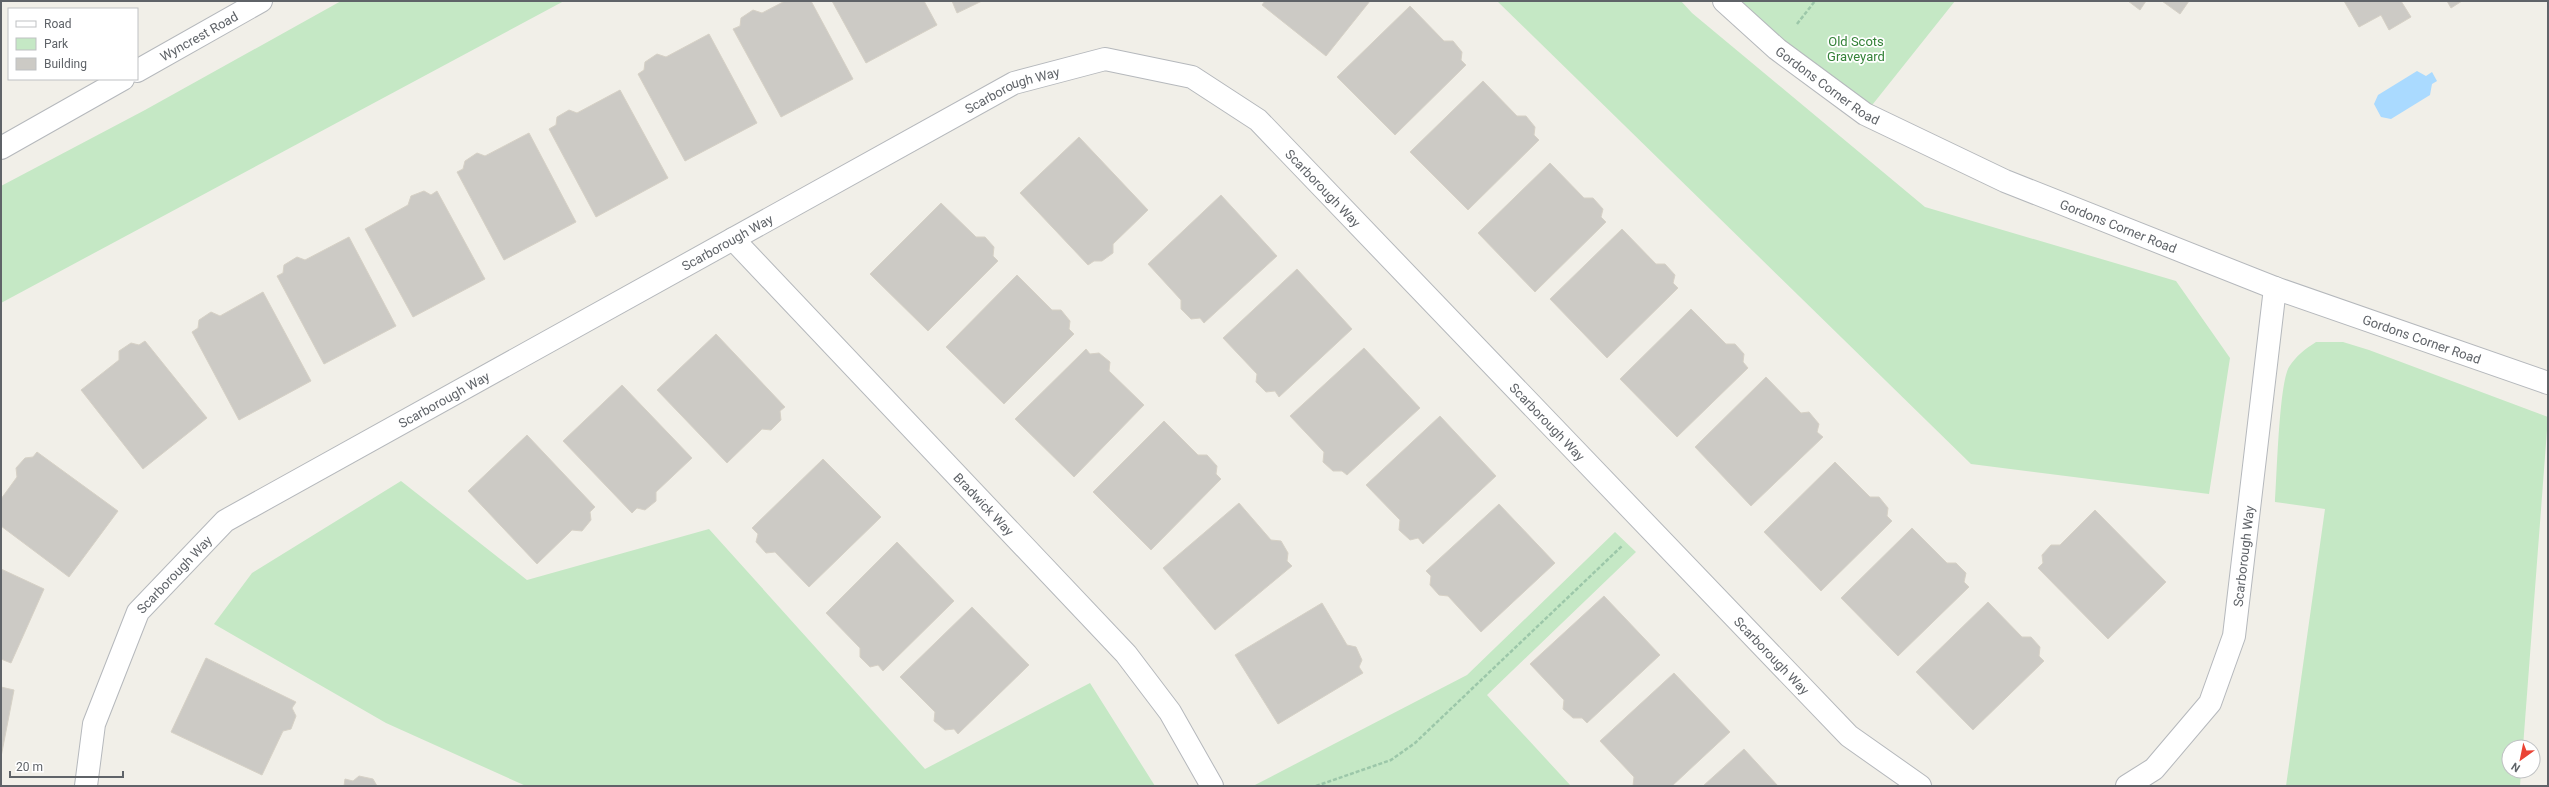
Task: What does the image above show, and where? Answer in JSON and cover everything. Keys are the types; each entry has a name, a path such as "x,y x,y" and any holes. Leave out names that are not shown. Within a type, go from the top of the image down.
{"street":[{"name":"Wyncrest Road","path":"138,70 261,1"},
{"name":"Gordons Corner Road","path":"1724,1 1777,49 1865,114 2005,181 2275,288 2548,383"},
{"name":"Scarborough Way","path":"86,786 94,724 138,612 225,521 1014,83 1105,59 1192,77 1258,120 1849,736 1920,786"},
{"path":"1,148 121,80"},
{"name":"Bradwick Way","path":"733,238 1126,654 1170,712 1212,786"},
{"name":"Scarborough Way","path":"2127,786 2154,768 2210,703 2234,636 2275,288"}],"path":[{"path":"1794,27 1815,1"},
{"path":"1316,786 1391,760 1415,743 1645,524"}],"green space":[{"path":"341,1 564,1 1,303 1,186 145,110"},
{"path":"1497,1 1681,1 1692,13 1925,207 2176,281 2230,358 2209,494 1971,464"},
{"name":"Old Scots Graveyard","path":"1724,1 1955,1 1865,114"},
{"path":"2316,342 2343,342 2369,350 2548,417 2524,739 2501,739 2501,779 2520,779 2520,786 2286,786 2325,509 2275,502 2279,431 2286,377 2289,367 2308,347"},
{"path":"401,481 527,580 709,529 925,769 1090,683 1155,786 526,786 386,723 214,624 252,573"},
{"path":"1615,532 1636,552 1487,695 1571,786 1253,786 1467,675"}],"water":[{"path":"2417,71 2426,76 2432,72 2437,81 2432,84 2430,95 2391,119 2381,117 2374,104 2378,95"}],"building":[{"path":"785,1 811,1 853,79 781,117 733,29 740,26 741,18 753,10 762,13"},
{"path":"832,1 924,1 937,25 866,63"},
{"path":"952,1 982,1 957,13"},
{"path":"1265,1 1370,1 1326,56 1262,5"},
{"path":"2128,1 2146,1 2140,10"},
{"path":"2162,1 2189,1 2180,14"},
{"path":"2344,1 2401,1 2411,17 2389,30 2381,15 2359,27"},
{"path":"2447,1 2462,1 2451,8"},
{"path":"1410,6 1444,41 1453,41 1462,52 1461,60 1466,65 1395,135 1337,77"},
{"path":"709,34 757,123 685,161 638,74 644,70 645,62 657,54 666,57"},
{"path":"1483,81 1517,116 1526,116 1535,127 1534,135 1539,140 1468,210 1410,152"},
{"path":"620,90 668,178 596,217 549,129 556,125 557,117 569,110 577,113"},
{"path":"529,133 576,222 504,260 457,172 463,169 465,161 477,153 485,156"},
{"path":"1079,137 1148,210 1113,244 1113,253 1102,261 1094,261 1088,265 1020,193"},
{"path":"1550,163 1584,198 1593,198 1603,209 1601,217 1606,222 1535,292 1478,233"},
{"path":"424,191 431,195 437,191 485,279 413,317 365,229 408,205 411,196"},
{"path":"1221,195 1277,256 1204,323 1200,318 1191,319 1181,309 1181,300 1148,264"},
{"path":"941,203 976,237 985,237 994,247 993,256 998,261 928,331 870,274"},
{"path":"1622,229 1656,264 1665,264 1675,275 1673,283 1678,288 1607,358 1550,299"},
{"path":"349,237 396,326 324,364 277,276 283,273 284,265 297,257 305,260"},
{"path":"1297,269 1352,329 1279,397 1275,391 1266,392 1256,382 1257,374 1223,338"},
{"path":"1017,275 1052,310 1061,310 1070,321 1069,329 1074,334 1004,404 946,347"},
{"path":"263,292 311,381 239,420 192,332 198,328 199,320 211,312 220,316"},
{"path":"1691,309 1726,344 1735,344 1744,354 1743,362 1748,368 1677,437 1620,379"},
{"path":"716,334 785,407 780,411 781,420 771,430 762,429 727,463 657,390"},
{"path":"145,341 207,418 143,469 81,390 119,360 119,351 131,343 139,345"},
{"path":"1364,348 1420,408 1347,475 1342,471 1333,471 1323,462 1324,452 1290,416"},
{"path":"1086,349 1090,354 1099,353 1110,362 1109,371 1144,405 1074,477 1015,419"},
{"path":"1766,377 1801,413 1809,412 1819,424 1817,432 1823,437 1751,506 1695,447"},
{"path":"622,385 692,458 656,492 656,501 645,510 637,508 632,513 563,441"},
{"path":"1440,416 1496,476 1423,544 1418,538 1410,540 1399,530 1400,520 1366,485"},
{"path":"1164,421 1198,455 1207,455 1217,466 1216,474 1221,479 1151,550 1093,492"},
{"path":"527,435 595,507 590,512 591,520 582,531 572,530 537,564 468,491"},
{"path":"37,452 118,511 69,577 1,526 1,499 17,477 16,468 25,458 33,457"},
{"path":"823,459 881,517 809,587 775,552 766,553 756,542 758,534 752,528"},
{"path":"1835,462 1870,497 1879,497 1888,508 1887,516 1892,521 1821,591 1764,532"},
{"path":"1239,503 1271,540 1281,541 1288,553 1287,561 1292,566 1215,630 1163,568"},
{"path":"1499,504 1555,563 1481,632 1448,596 1439,595 1430,585 1431,576 1426,571"},
{"path":"2095,510 2166,582 2108,639 2038,568 2043,563 2042,555 2051,545 2060,545"},
{"path":"1912,528 1947,563 1956,563 1966,573 1964,582 1969,587 1898,656 1841,598"},
{"path":"897,542 954,601 883,671 878,665 870,667 860,657 860,648 826,613"},
{"path":"1,569 44,589 11,663 1,659"},
{"path":"1604,596 1660,655 1587,723 1582,718 1573,718 1563,709 1564,700 1530,664"},
{"path":"1988,602 2022,637 2031,637 2040,647 2039,656 2044,661 1973,730 1916,672"},
{"path":"1322,603 1347,645 1356,647 1362,660 1359,667 1363,673 1278,724 1235,655"},
{"path":"972,607 1029,665 958,734 954,729 945,730 934,721 935,712 900,677"},
{"path":"206,658 296,702 292,708 296,716 291,729 283,731 262,775 171,732"},
{"path":"1674,673 1730,732 1672,786 1633,786 1634,777 1600,741"},
{"path":"1,687 14,690 1,757"},
{"path":"1744,749 1778,786 1703,786"},
{"path":"359,776 373,779 377,786 344,786 345,779 353,781"}]}
